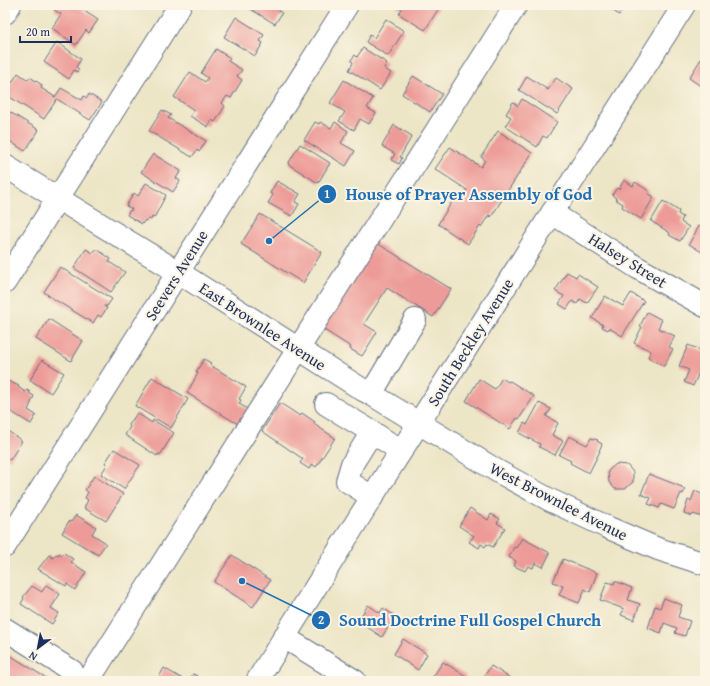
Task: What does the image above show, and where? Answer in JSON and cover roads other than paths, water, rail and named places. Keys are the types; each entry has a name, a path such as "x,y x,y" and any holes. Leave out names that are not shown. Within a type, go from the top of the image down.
{"street":[{"path":"5,14 10,5"},
{"path":"5,282 180,5"},
{"name":"Seevers Avenue","path":"5,546 347,5"},
{"path":"5,630 80,676 299,349 516,5"},
{"name":"South Beckley Avenue","path":"257,681 684,5"},
{"name":"East Brownlee Avenue","path":"5,166 59,198 367,392 419,423"},
{"name":"Halsey Street","path":"552,213 638,268 705,306"},
{"path":"346,415 367,392 415,320"},
{"path":"326,404 346,415 401,451"},
{"name":"West Brownlee Avenue","path":"419,423 499,472 550,500 658,549 705,564"},
{"path":"372,432 352,464 348,482 372,497"},
{"path":"284,637 355,681"}],"place":[{"name":"House of Prayer Assembly of God","path":"269,241"},
{"name":"Sound Doctrine Full Gospel Church","path":"242,581"}]}
